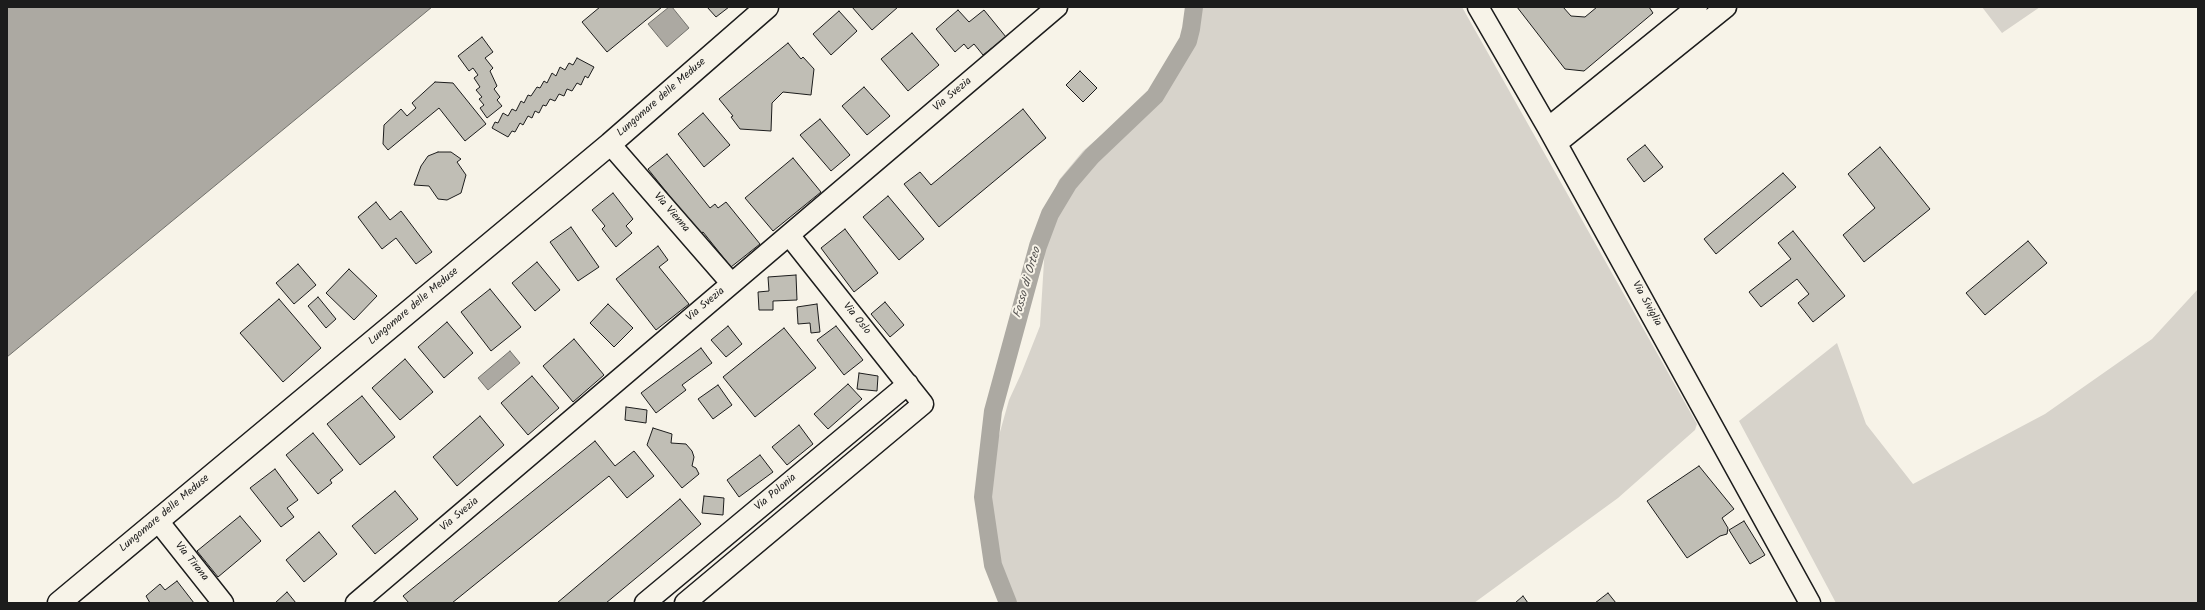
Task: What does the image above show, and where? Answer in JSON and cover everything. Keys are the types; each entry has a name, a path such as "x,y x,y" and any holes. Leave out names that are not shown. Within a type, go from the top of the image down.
{"main road":[{"name":"Lungomare delle Meduse","path":"59,603 610,144 766,7"}],"street":[{"name":"Via Svezia","path":"356,603 1057,7"},
{"name":"Via Siviglia","path":"1478,7 1552,136 1810,603"},
{"path":"1552,136 1697,7"},
{"path":"1552,136 1726,7"},
{"name":"Via Vienna","path":"610,144 731,283"},
{"name":"Via Oslo","path":"685,603 923,404 789,235"},
{"name":"Via Polonia","path":"645,603 908,384"},
{"name":"Via Tirana","path":"158,521 223,603"}],"shaded area":[{"path":"7,7 432,7 7,357"},
{"path":"669,7 672,7 689,28 667,47 648,24"},
{"path":"1201,7 1462,7 1697,424 1695,430 1618,498 1474,603 1013,603 997,560 990,511 991,464 1009,400 1040,326 1047,213 1052,196 1059,180 1083,151 1158,86 1179,60 1199,24"},
{"path":"1982,7 2040,7 2002,33"},
{"path":"2198,289 2198,603 1836,603 1739,421 1837,343 1866,424 1913,484 2045,414 2152,339"},
{"path":"510,351 520,363 488,390 478,378"}],"building":[{"path":"600,7 662,7 607,52 582,22"},
{"path":"707,7 729,7 716,17"},
{"path":"852,7 898,7 872,30"},
{"path":"1517,7 1563,7 1571,16 1585,17 1597,7 1649,7 1653,13 1584,71 1565,69"},
{"path":"958,10 969,22 984,10 1006,37 983,55 974,44 968,49 964,44 955,52 936,29"},
{"path":"839,11 857,31 831,55 813,34"},
{"path":"912,33 939,65 908,91 881,59"},
{"path":"482,37 493,52 485,58 493,68 490,71 497,86 494,89 500,97 497,100 502,106 487,118 480,108 484,105 479,99 482,97 476,90 480,87 474,78 478,75 473,68 469,71 458,56"},
{"path":"788,43 801,59 803,57 814,69 811,95 783,92 772,103 771,131 740,129 731,117 733,116 719,99"},
{"path":"577,58 594,67 588,78 585,76 581,85 577,83 572,91 567,89 564,96 559,94 555,101 550,99 546,106 543,105 539,113 535,111 532,118 528,116 523,125 520,123 515,132 512,131 508,137 492,128 495,122 498,123 503,113 508,116 512,109 516,111 521,101 524,103 528,95 531,96 537,87 540,88 544,81 547,83 552,73 556,76 560,67 565,70 569,63 573,65"},
{"path":"1080,71 1097,88 1083,102 1066,85"},
{"path":"435,82 453,83 486,124 465,141 439,108 388,150 383,144 384,125 401,109 407,116 416,108 412,103"},
{"path":"864,87 890,116 867,135 842,106"},
{"path":"1023,109 1046,138 939,227 904,184 920,172 931,185"},
{"path":"703,113 730,145 704,167 678,134"},
{"path":"820,119 850,155 831,171 800,135"},
{"path":"1645,145 1663,167 1644,182 1627,159"},
{"path":"1880,147 1930,209 1864,262 1843,235 1875,208 1848,174"},
{"path":"438,152 451,152 461,159 457,162 466,175 461,193 447,200 438,199 429,186 414,185 421,166 428,156"},
{"path":"667,154 710,208 715,204 718,208 726,202 760,244 731,267 703,232 700,234 648,169"},
{"path":"793,158 821,192 773,231 745,198"},
{"path":"1783,173 1796,187 1716,254 1704,239"},
{"path":"613,193 633,219 626,226 632,233 616,247 602,229 605,226 592,210"},
{"path":"888,196 924,239 899,260 863,217"},
{"path":"376,202 390,220 401,211 432,252 416,264 396,238 382,249 358,217"},
{"path":"571,227 599,267 578,281 550,242"},
{"path":"845,229 878,273 854,292 821,248"},
{"path":"1793,231 1845,296 1813,322 1798,303 1809,294 1797,279 1761,307 1749,292 1791,259 1778,243"},
{"path":"2028,241 2047,263 1985,315 1966,293"},
{"path":"658,246 668,260 659,267 689,304 656,330 616,279"},
{"path":"537,262 560,290 535,311 512,283"},
{"path":"298,264 316,285 294,304 276,283"},
{"path":"349,269 377,296 354,320 326,293"},
{"path":"796,275 797,300 773,301 773,310 759,310 758,292 769,291 768,277"},
{"path":"490,289 521,327 491,351 461,312"},
{"path":"318,297 336,319 326,328 308,306"},
{"path":"279,299 321,348 283,382 240,333"},
{"path":"885,302 904,325 890,337 871,314"},
{"path":"608,304 633,328 614,347 590,323"},
{"path":"817,304 820,332 811,333 810,323 798,324 797,307"},
{"path":"447,322 473,353 444,378 418,347"},
{"path":"728,326 742,344 726,357 711,340"},
{"path":"836,326 863,360 844,375 817,340"},
{"path":"784,328 816,368 755,417 723,377"},
{"path":"574,339 604,375 573,402 543,366"},
{"path":"701,348 712,363 682,385 686,390 656,413 641,393"},
{"path":"405,359 433,392 400,420 372,388"},
{"path":"859,373 878,376 877,391 857,389"},
{"path":"532,376 559,408 528,435 501,403"},
{"path":"848,384 862,399 828,429 814,414"},
{"path":"718,385 732,405 713,419 698,399"},
{"path":"362,396 395,437 360,465 327,424"},
{"path":"626,407 647,410 646,423 625,420"},
{"path":"480,416 504,445 457,486 433,457"},
{"path":"799,425 813,444 787,465 772,447"},
{"path":"653,428 672,434 671,443 686,444 692,451 694,457 692,466 696,468 699,474 682,488 647,445"},
{"path":"313,433 343,470 330,480 332,483 318,494 286,455"},
{"path":"595,441 615,466 634,451 654,476 627,498 609,476 452,603 409,603 403,596"},
{"path":"760,455 773,472 739,497 727,480"},
{"path":"1699,466 1734,509 1722,518 1728,528 1727,534 1720,536 1687,558 1647,501"},
{"path":"275,469 298,500 287,508 294,517 281,527 250,488"},
{"path":"395,491 418,519 375,554 352,526"},
{"path":"704,496 724,498 723,515 702,513"},
{"path":"680,499 701,524 606,603 557,603"},
{"path":"240,516 261,541 218,577 197,551"},
{"path":"1744,521 1765,555 1750,564 1729,530"},
{"path":"319,532 337,554 304,582 286,560"},
{"path":"177,581 194,603 150,603 146,596 160,584 165,590"},
{"path":"287,592 296,603 275,603"},
{"path":"1608,593 1616,603 1595,603"},
{"path":"1523,596 1528,603 1515,603"}],"waterway":[{"name":"Fosso di Orteo","path":"1008,603 993,565 983,497 993,411 1038,246 1050,214 1068,184 1092,156 1155,96 1188,41 1194,7"}]}
